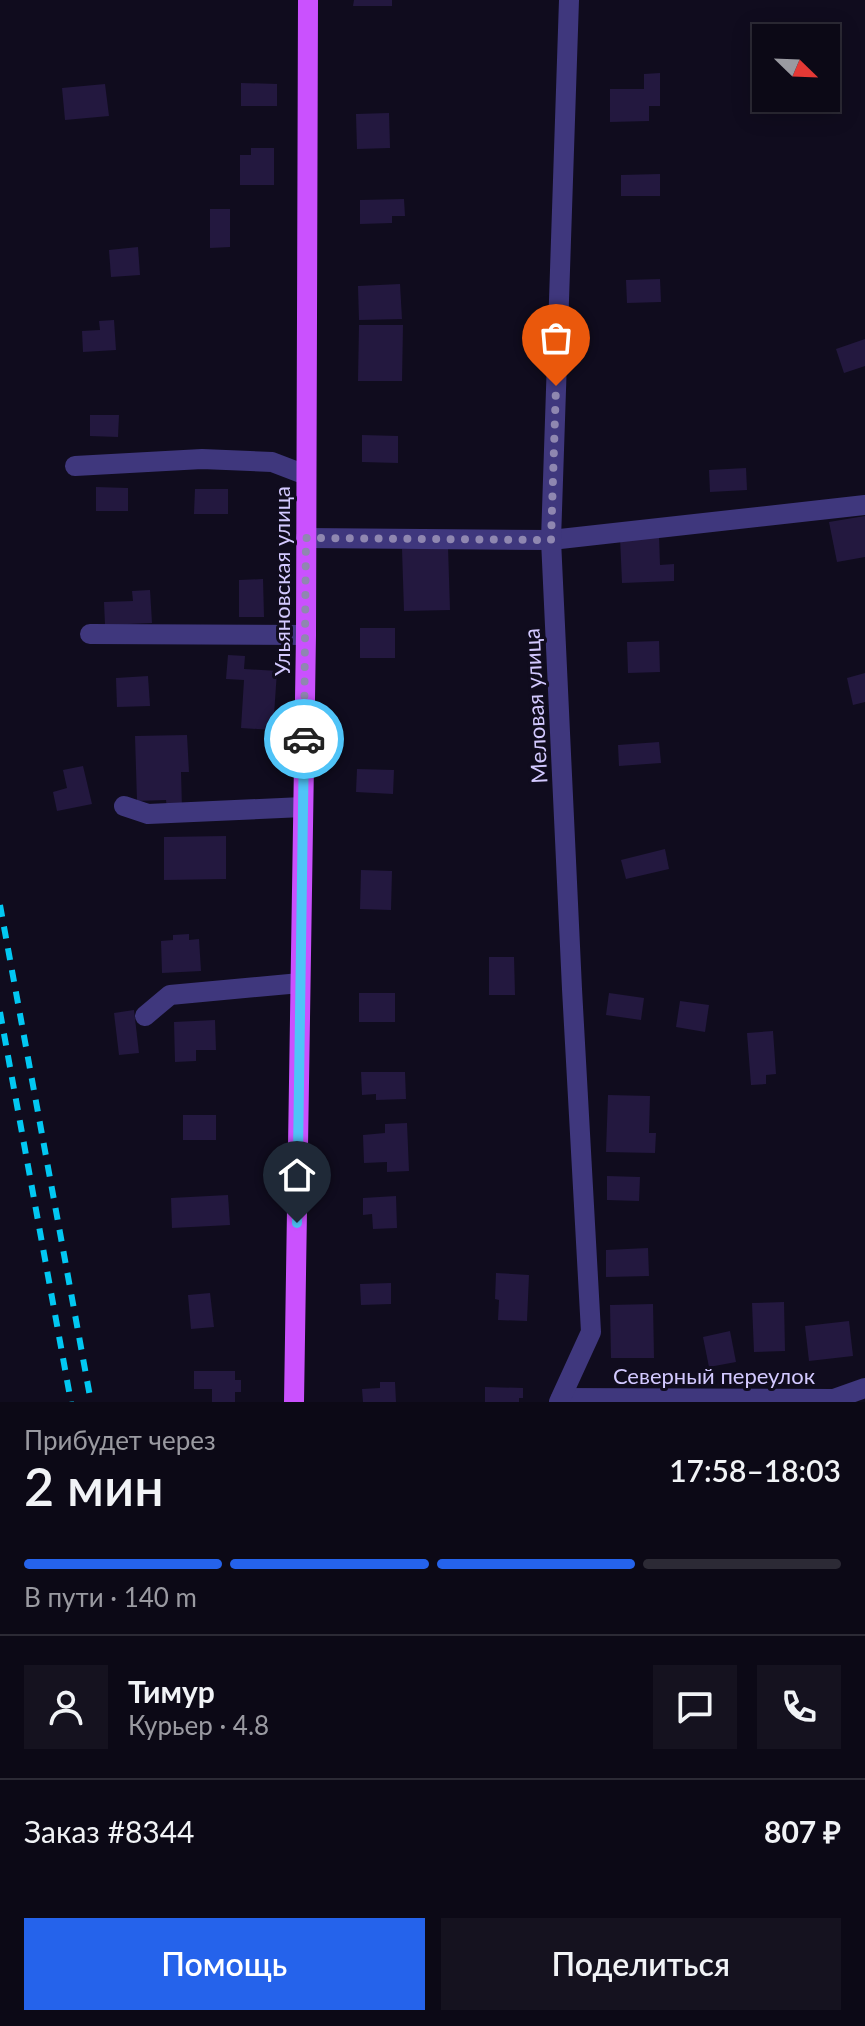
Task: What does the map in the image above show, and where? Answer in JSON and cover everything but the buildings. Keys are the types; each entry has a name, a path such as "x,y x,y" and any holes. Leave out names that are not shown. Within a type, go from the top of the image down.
{"main road":[{"name":"Ульяновская улица","path":"294,1402 306,635 308,0"}],"street":[{"name":"Меловая улица","path":"560,1400 591,1332 551,540 569,0"},
{"path":"75,466 202,459 272,462 306,475"},
{"path":"306,538 551,540 865,505"},
{"path":"90,634 306,635"},
{"path":"124,806 148,814 303,807"},
{"path":"145,1016 170,995 300,983"},
{"name":"Северный переулок","path":"560,1400 834,1399 865,1388"}],"railway":[{"path":"0,905 91,1402"},
{"path":"0,1012 71,1402"}],"way so far":[{"path":"304,739 306,538 551,540 556,386"}],"route":[{"path":"297,1223 304,739"}]}
